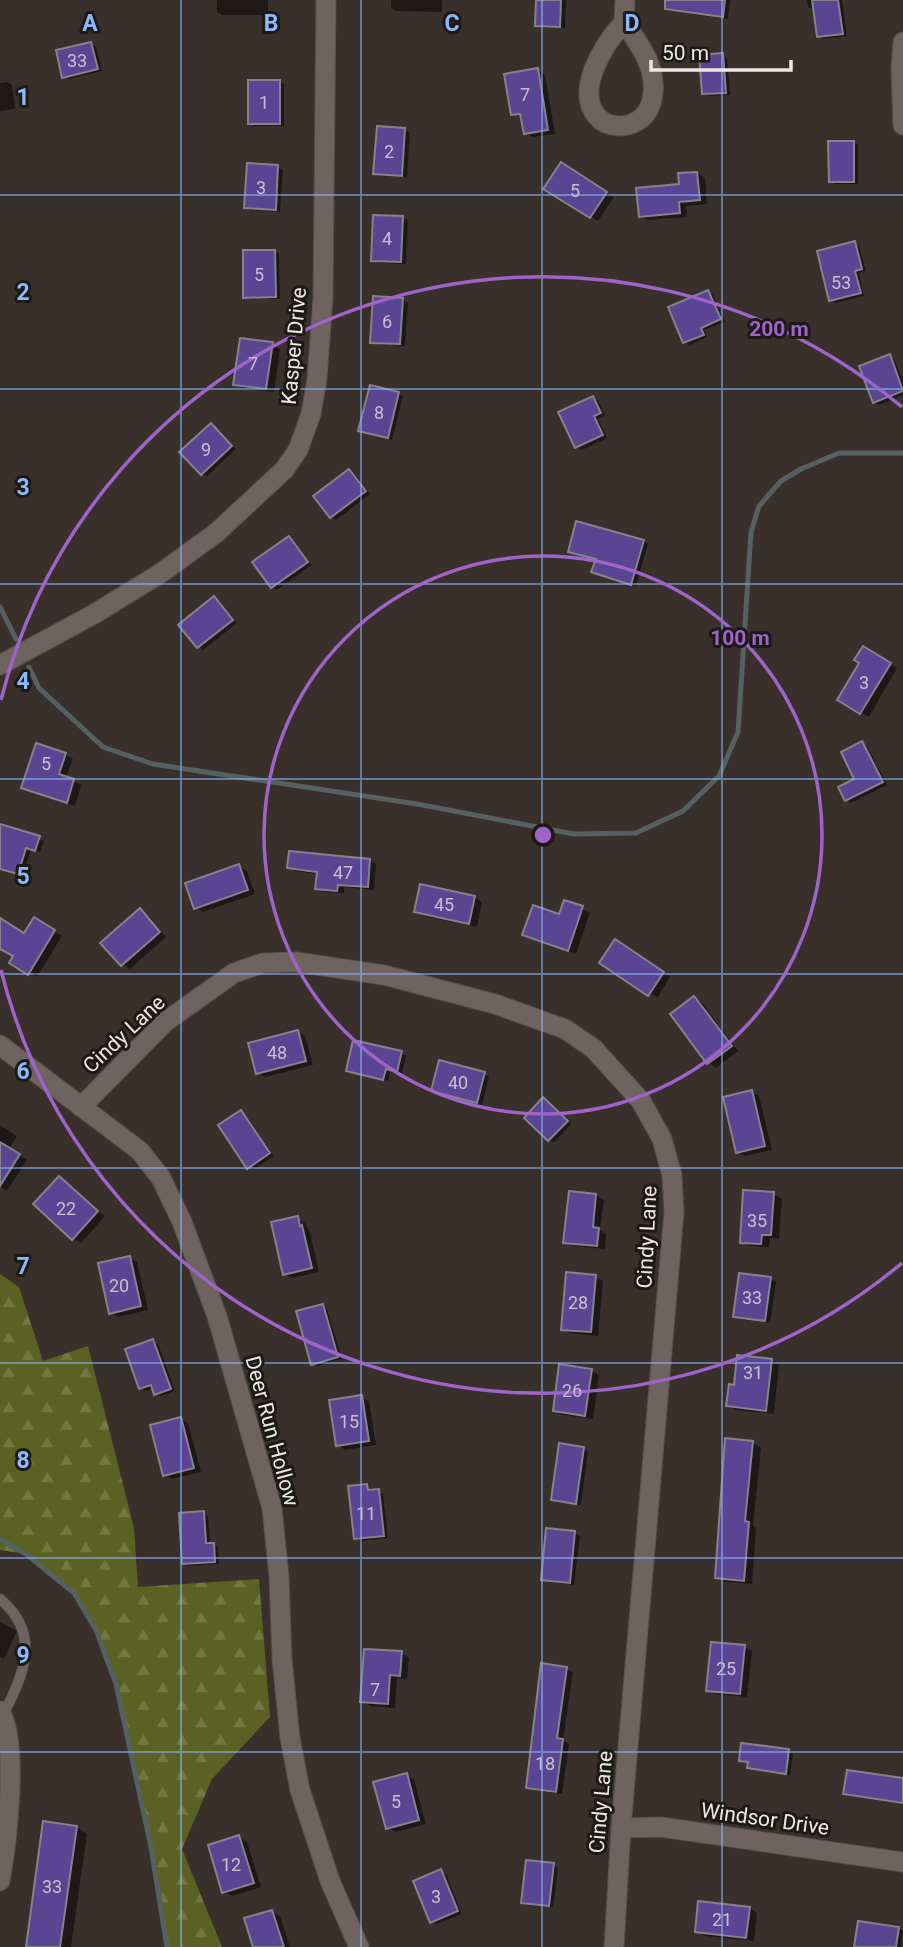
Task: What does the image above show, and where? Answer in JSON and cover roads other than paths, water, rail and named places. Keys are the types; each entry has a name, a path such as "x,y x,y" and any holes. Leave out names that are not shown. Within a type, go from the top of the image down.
{"street":[{"name":"Kasper Drive","path":"0,665 94,614 172,565 216,533 284,470 298,450 311,414 317,379 323,298 326,0"},
{"path":"624,22 605,46 589,86 593,112 603,122 614,127 630,125 642,119 649,110 654,89 647,58 624,22 625,0"},
{"path":"903,42 903,125"},
{"name":"Cindy Lane","path":"81,1107 165,1022 234,973 263,964 296,962 384,975 495,1004 565,1029 593,1048 641,1101 662,1139 672,1175 674,1212 621,1828 614,1947"},
{"name":"Deer Run Hollow","path":"0,1045 140,1151 160,1178 182,1222 217,1316 272,1508 279,1577 282,1659 300,1790 330,1881 359,1947"},
{"path":"0,1881 10,1794 7,1731 1,1713"},
{"name":"Windsor Drive","path":"621,1828 661,1827 903,1862"}],"lane":[{"path":"0,1599 15,1611 24,1631 26,1651 23,1670 1,1713"}],"waterway":[{"path":"29,667 39,688 103,747 153,764 417,804 574,834 636,833 683,811 719,776 738,732 751,532 759,506 781,481 801,469 839,453 903,453"},
{"path":"0,607 16,639"},
{"path":"0,1539 26,1554 74,1593 96,1630 116,1684 151,1847 167,1947"}]}
